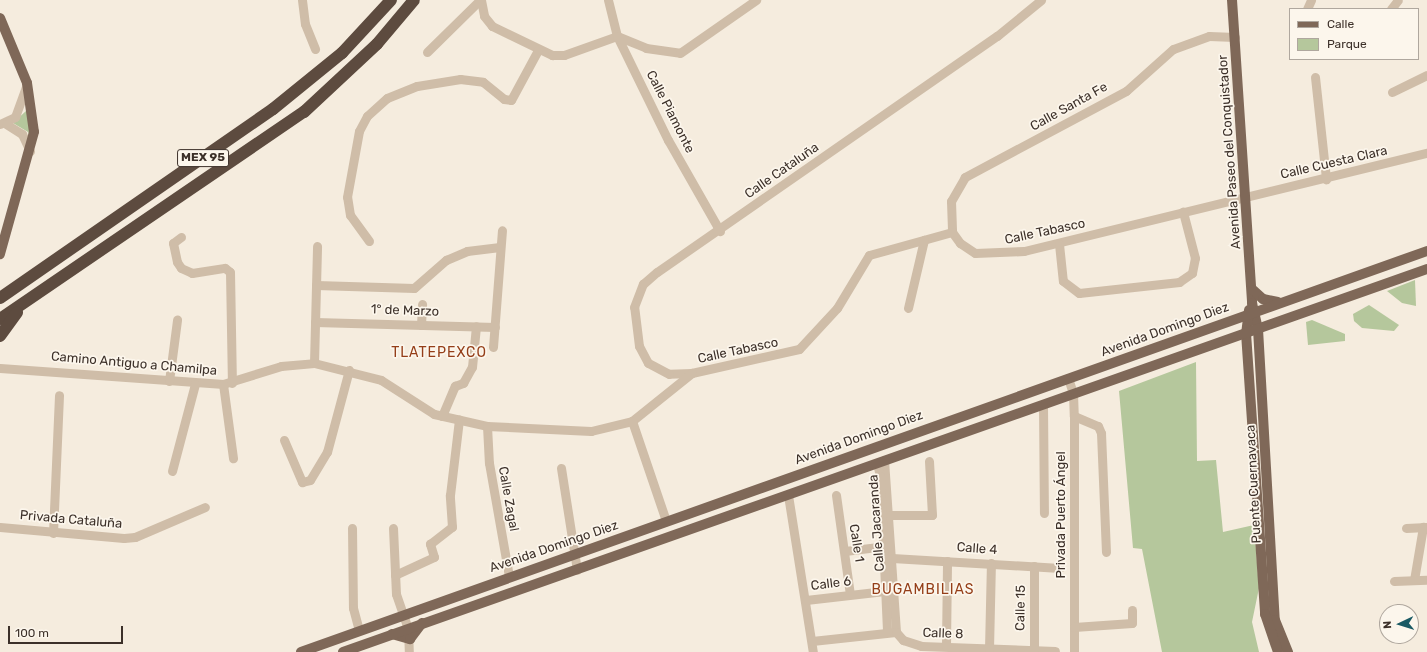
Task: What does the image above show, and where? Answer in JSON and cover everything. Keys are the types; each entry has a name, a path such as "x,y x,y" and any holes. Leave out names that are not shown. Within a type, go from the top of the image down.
{"highway":[{"name":"MEX 95","path":"0,298 273,109 342,53 391,0"},
{"name":"MEX 95","path":"0,319 304,112 377,44 414,0"},
{"path":"0,336 11,319 40,291"}],"main road":[{"name":"Avenida Paseo del Conquistador","path":"1232,0 1253,290 1251,309"},
{"path":"0,254 31,153 34,132 27,83 1,27"},
{"name":"Avenida Domingo Diez","path":"301,652 509,576 574,555 1232,319 1251,309 1288,300 1427,251"},
{"path":"343,652 1427,269"},
{"path":"1232,319 1253,290 1270,301 1288,300"},
{"name":"Puente Cuernavaca","path":"1251,309 1258,328 1275,620 1288,652"},
{"name":"Puente Cuernavaca","path":"1251,309 1246,333 1265,614 1278,652"},
{"path":"1259,360 1264,337 1280,320"},
{"path":"1255,461 1262,465 1265,460"},
{"path":"756,489 762,504"},
{"path":"392,634 410,639 422,623"}],"street":[{"path":"302,0 305,24 315,49"},
{"path":"426,52 480,0 484,16 492,26 538,50 564,55 617,36 646,48 680,53 756,0"},
{"name":"Calle Piamonte","path":"608,0 617,36 668,140 720,231"},
{"name":"Calle Cataluña","path":"692,374 669,374 648,363 639,346 634,307 643,284 652,276 720,231 997,36 1041,0"},
{"path":"1392,8 1398,0"},
{"name":"Calle Santa Fe","path":"952,232 951,201 965,176 1126,91 1173,49 1209,36 1235,37"},
{"path":"369,241 350,215 347,197 359,131 367,116 387,98 417,86 460,79 483,82 504,100 511,100 538,50"},
{"path":"1392,92 1427,75"},
{"path":"1315,77 1326,179"},
{"path":"27,83 20,109 3,124 22,134 31,153"},
{"name":"Calle Cuesta Clara","path":"1247,196 1326,179 1427,153"},
{"name":"Calle Tabasco","path":"692,374 799,349 837,308 869,255 952,232 960,243 975,253 994,255 1059,244 1247,196"},
{"path":"1059,244 1063,281 1079,293 1179,282 1192,273 1195,258 1183,212"},
{"path":"493,347 502,230"},
{"path":"181,237 173,243 176,262 181,268 192,273 225,268 230,272 232,382"},
{"path":"908,308 924,240"},
{"path":"314,363 317,246"},
{"path":"316,285 414,288 446,260 467,252 500,247"},
{"path":"421,325 422,304"},
{"path":"169,381 177,320"},
{"name":"1° de Marzo","path":"315,322 494,327"},
{"path":"442,416 455,386 463,383 472,367 476,326"},
{"name":"Camino Antiguo a Chamilpa","path":"0,368 195,384 223,384 280,366 314,363 348,370 381,380 417,406 442,416 487,426 591,431 632,421"},
{"path":"284,440 302,482 310,480 327,452 348,370"},
{"path":"666,521 632,421 692,374"},
{"name":"Privada Puerto Ángel","path":"1068,378 1073,394 1074,416 1074,652"},
{"path":"172,471 195,384"},
{"path":"223,384 233,458"},
{"path":"53,533 59,395"},
{"path":"1043,405 1044,513"},
{"path":"1074,416 1098,426 1101,433 1106,552"},
{"path":"395,575 434,557 430,544 452,527 450,495 460,420"},
{"name":"Calle Zagal","path":"487,426 489,463 509,576"},
{"name":"Calle Jacaranda","path":"881,461 890,515 892,558 891,632"},
{"name":"Calle Jacaranda","path":"881,461 884,591 891,632"},
{"path":"890,515 932,515 929,462"},
{"path":"561,468 574,531 574,555 577,570"},
{"path":"788,495 814,652"},
{"name":"Calle 1","path":"836,495 850,594"},
{"name":"Privada Cataluña","path":"0,526 53,533 135,537 205,507"},
{"path":"1406,528 1425,527 1414,580"},
{"path":"352,528 353,608 359,630"},
{"path":"393,528 396,594 408,628 410,639 409,652"},
{"path":"845,551 883,546"},
{"name":"Calle 4","path":"892,558 1060,568"},
{"path":"946,646 948,561"},
{"path":"989,649 992,563"},
{"name":"Calle 15","path":"1034,566 1034,650"},
{"path":"1394,581 1427,580"},
{"name":"Calle 6","path":"806,600 884,591"},
{"path":"1074,627 1132,623 1132,610"},
{"path":"812,641 891,632"},
{"name":"Calle 8","path":"891,632 920,649 946,646 961,650 989,649 1007,651 1055,651"}],"green space":[{"path":"27,99 32,143 28,132 13,123 26,111"},
{"path":"1415,280 1416,306 1402,303 1387,291"},
{"path":"1369,305 1399,325 1394,331 1362,328 1354,321 1353,314"},
{"path":"1312,320 1345,334 1345,341 1308,345 1306,322"},
{"path":"1196,362 1197,461 1216,460 1223,532 1254,525 1259,588 1252,622 1259,652 1162,652 1142,549 1133,548 1119,391"}],"district":[{"name":"TLATEPEXCO","path":"439,353"},
{"name":"BUGAMBILIAS","path":"923,590"}]}
